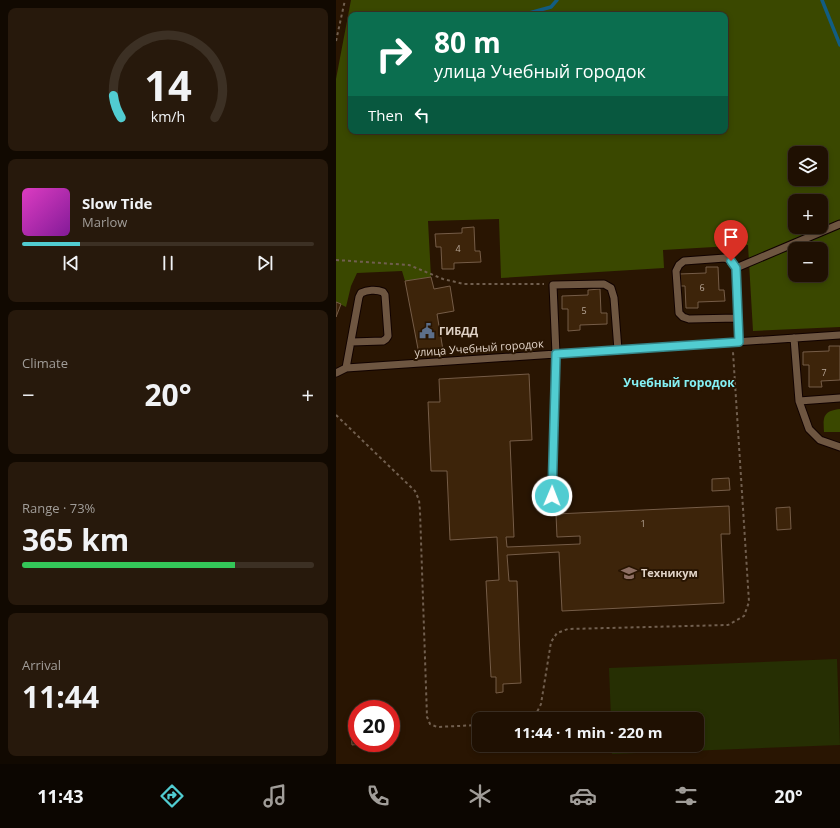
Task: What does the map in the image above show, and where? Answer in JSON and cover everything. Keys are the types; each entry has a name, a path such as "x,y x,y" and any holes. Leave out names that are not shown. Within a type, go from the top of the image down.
{"lane":[{"path":"736,268 840,224"},
{"path":"736,342 738,318 736,268 731,261 725,258 684,261 678,264 676,271 680,313 683,317 690,319 738,318"},
{"path":"552,496 556,354 553,285 604,284 611,288 614,298 618,350"},
{"path":"346,368 351,342 361,293 365,291 379,290 383,292 385,295 387,329 386,339 383,341 351,342"},
{"name":"улица Учебный городок","path":"336,373 346,368 840,335"},
{"path":"794,338 799,401 809,429 820,440 840,446"},
{"path":"799,401 840,398"}],"path":[{"path":"336,41 345,0"},
{"path":"336,260 409,265 443,279 464,284 553,285"},
{"path":"537,712 541,704 551,642 558,634 568,629 728,625 744,616 749,602 736,342"},
{"path":"336,415 414,491 419,500 428,717 430,724 437,727 472,725"}],"green space":[{"path":"351,0 840,0 840,327 753,331 748,245 663,250 664,268 501,278 499,219 428,221 431,277 405,281 402,271 357,273 351,286 346,307 336,302 336,79 348,16 348,134 728,134 728,12 349,12"},
{"path":"840,409 840,432 824,432 824,419 827,413"},
{"path":"837,659 840,745 704,750 704,712 611,712 609,668"},
{"path":"612,752 663,752 612,754"}],"building":[{"path":"474,227 475,251 480,251 481,262 454,263 454,269 442,269 441,247 436,247 435,234 462,233 462,228"},
{"path":"706,267 718,267 719,290 724,290 725,301 698,302 698,308 686,308 685,286 680,286 679,274 706,273"},
{"name":"ГИБДД","path":"431,277 434,289 450,286 454,311 437,314 443,350 419,354 405,281"},
{"path":"600,289 601,313 607,313 607,324 580,325 580,330 568,331 568,309 562,309 562,296 588,295 588,290"},
{"path":"336,302 341,304 336,317"},
{"path":"829,346 840,346 840,380 821,381 822,387 809,387 809,365 803,365 803,352 829,351"},
{"path":"529,374 532,440 510,441 514,537 506,537 507,547 580,544 580,536 557,537 556,514 729,506 730,534 721,534 724,603 562,611 559,552 507,555 509,581 517,581 521,683 503,684 503,692 496,693 496,677 491,677 486,581 499,580 497,537 450,540 447,471 431,471 428,402 440,402 439,379"},
{"path":"729,478 730,490 712,491 712,479"},
{"path":"790,507 791,529 777,530 776,508"}],"waterway":[{"path":"533,12 551,7 557,0"},
{"path":"822,0 840,45"}],"place":[{"name":"ГИБДД","path":"427,331"},
{"name":"Техникум","path":"629,573"}],"district":[{"name":"Учебный городок","path":"679,383"}],"route":[{"path":"552,496 556,354 739,342 736,268 731,261"}]}
